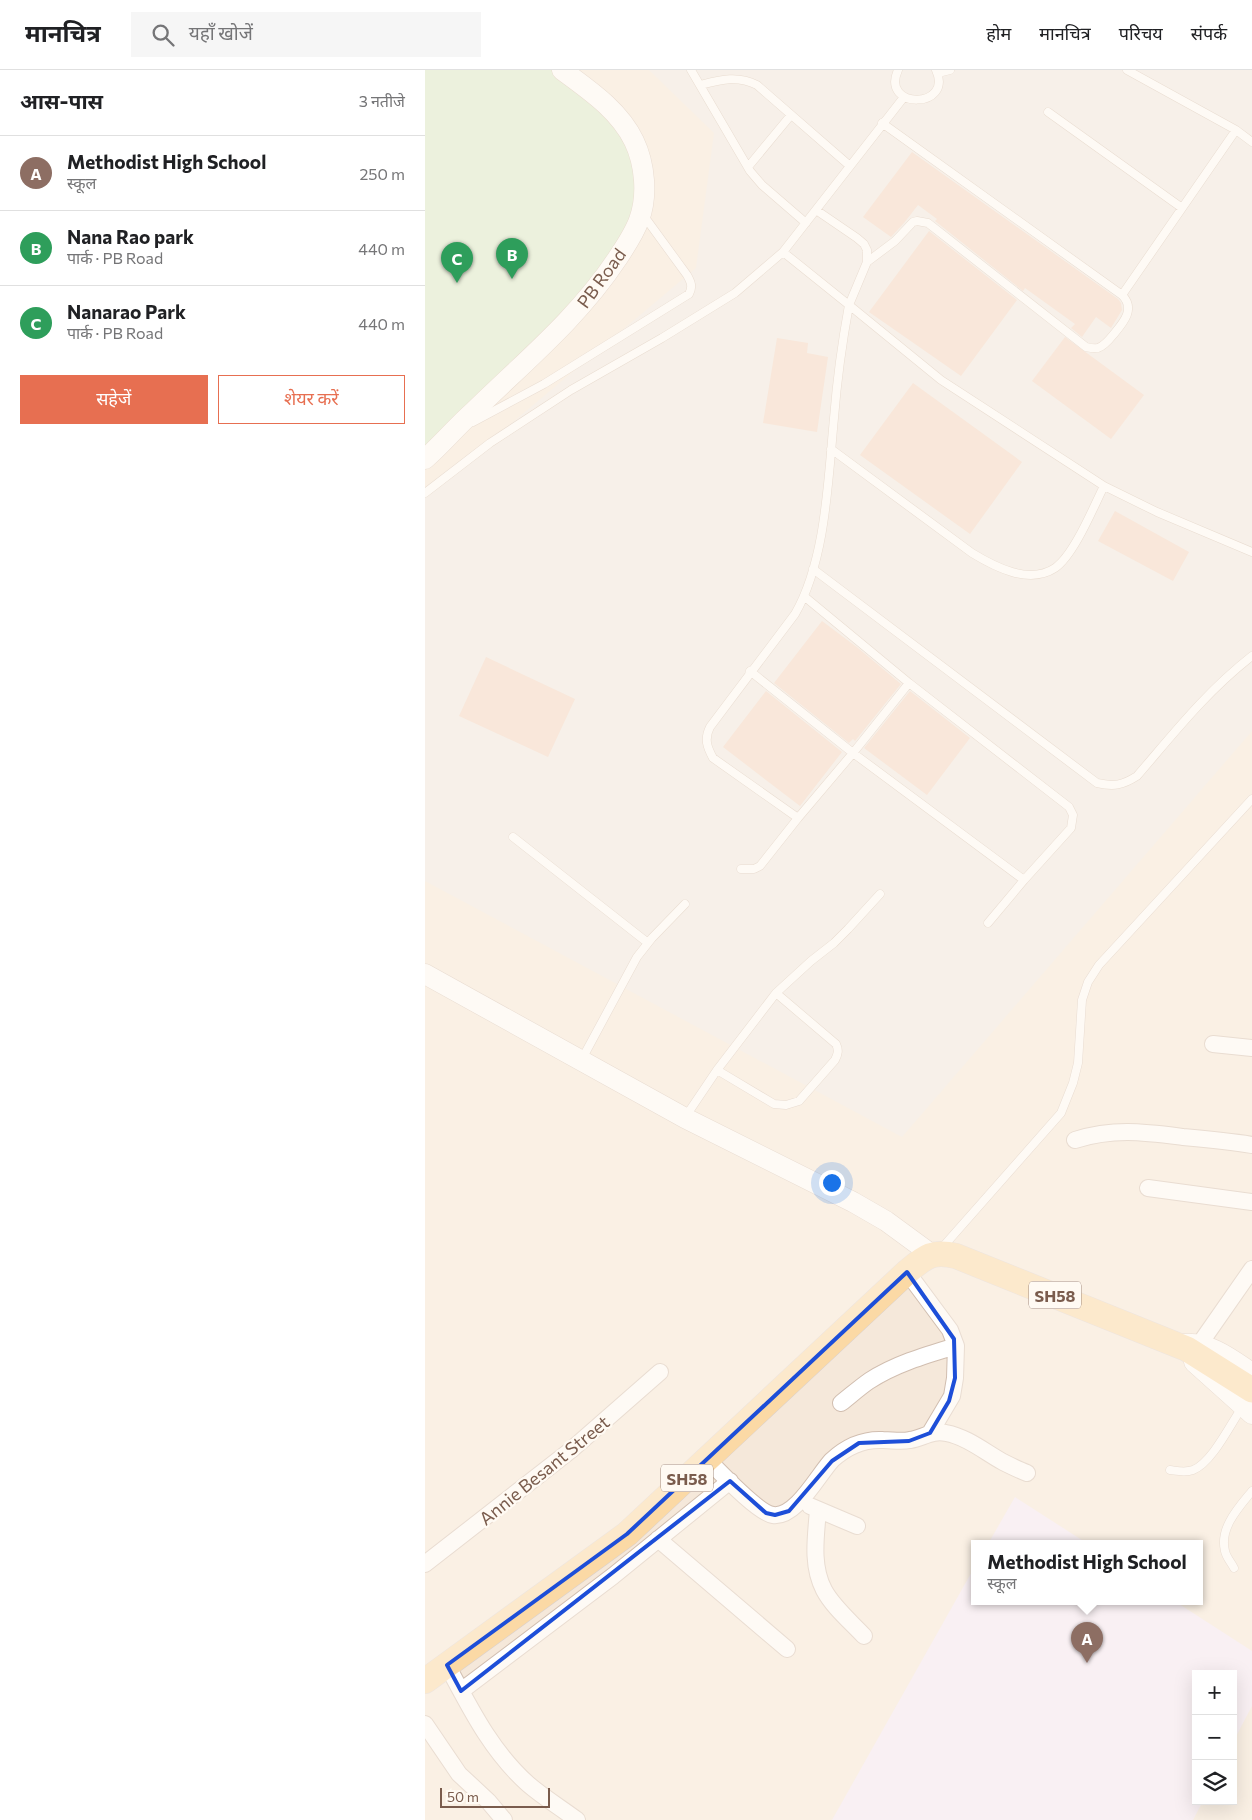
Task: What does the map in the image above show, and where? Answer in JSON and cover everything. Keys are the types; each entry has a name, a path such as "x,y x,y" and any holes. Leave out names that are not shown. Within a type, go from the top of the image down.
{"main road":[{"name":"SH58","path":"425,1681 627,1534 907,1272 935,1254 956,1256 1193,1349 1249,1403"}],"street":[{"name":"PB Road","path":"425,459 576,313 601,282 629,240 639,219 644,198 644,182 641,162 634,142 620,119 599,98 562,70"},
{"path":"425,974 685,1118 853,1202 886,1221 935,1254"},
{"path":"1213,1044 1252,1048"},
{"path":"1075,1140 1095,1134 1135,1132 1252,1145"},
{"path":"1149,1188 1252,1202"},
{"path":"1193,1349 1252,1269"},
{"path":"907,1272 950,1330 956,1346 955,1378 952,1396 930,1433"},
{"path":"841,1403 868,1382 887,1371 956,1346"},
{"path":"1193,1349 1218,1351 1252,1373"},
{"name":"Annie Besant Street","path":"425,1564 571,1450 660,1372"},
{"path":"707,1459 765,1512 775,1515 789,1511 832,1460 842,1452 869,1440 909,1441 930,1433 946,1432 1027,1473"},
{"path":"461,1692 613,1576 730,1481"},
{"path":"799,1501 857,1526"},
{"path":"818,1510 815,1560 821,1582 824,1590 838,1609 865,1636"},
{"path":"658,1539 787,1649"},
{"path":"447,1665 491,1742 509,1764 529,1784 577,1820"},
{"path":"425,1724 459,1774 488,1801 504,1820"}],"lane":[{"path":"691,70 748,167 762,185 806,223"},
{"path":"898,70 895,79 896,86 904,97 917,101 929,97 937,87 937,72 951,70"},
{"path":"1127,70 1236,130 1252,142"},
{"path":"700,85 726,79 747,80 757,85 850,166"},
{"path":"425,493 490,442 571,390 663,338 735,292 783,252 904,97"},
{"path":"1049,112 1182,208"},
{"path":"748,167 791,115"},
{"path":"867,262 895,240 913,222 922,221 1086,346 1097,348 1106,343 1124,322 1129,308 1127,300 1123,295 882,123"},
{"path":"1123,295 1236,130"},
{"path":"798,818 713,758 707,748 706,740 709,728 795,614 805,597 813,569 822,523 840,361 849,305 867,262 868,255 864,244 816,210"},
{"path":"451,434 544,384 689,294 692,289 687,275 641,212"},
{"path":"783,252 941,380 1104,486 1157,512 1252,552"},
{"path":"831,449 972,553 992,565 1022,574 1040,573 1054,569 1063,560 1075,543 1104,486"},
{"path":"813,569 1097,783 1111,786 1126,783 1137,776 1201,701 1225,677 1252,656"},
{"path":"805,597 1069,808 1073,815 1071,828 988,923"},
{"path":"751,671 853,752 1024,880"},
{"path":"741,869 753,870 760,866 909,682"},
{"path":"935,1254 1061,1113 1073,1083 1078,1062 1081,1000 1088,982 1099,964 1252,799"},
{"path":"513,837 648,943"},
{"path":"685,1118 717,1070 776,993 839,938 879,894"},
{"path":"581,1061 637,957 685,904"},
{"path":"717,1070 774,1104 786,1105 799,1101 835,1060 838,1053 836,1044 776,993"},
{"path":"1170,1470 1185,1472 1194,1470 1201,1465 1249,1403"},
{"path":"1235,1568 1225,1553 1223,1543 1231,1518 1252,1491"}],"highlighted area":[{"path":"907,1272 954,1339 955,1378 949,1401 930,1433 909,1441 859,1443 832,1461 789,1511 775,1515 766,1513 730,1481 461,1691 447,1665 627,1534"}],"shaded area":[{"path":"425,70 1252,70 1252,1820 425,1820"},
{"path":"649,70 1252,70 1252,731 902,1137 425,881 425,496 696,268 714,133"},
{"path":"1015,1497 1082,1540 990,1540"},
{"path":"971,1573 971,1605 1181,1605 1252,1651 1252,1706 1237,1734 1237,1670 1192,1670 1192,1805 1201,1805 1193,1820 832,1820"}],"green space":[{"path":"425,70 573,70 624,117 648,212 550,347 425,457"}],"building":[{"path":"912,152 1118,299 1122,310 1111,328 1096,317 1082,337 1071,328 1075,324 1025,288 1023,291 935,221 937,219 918,205 891,237 863,217"},
{"path":"929,231 1017,300 961,376 869,312"},
{"path":"1065,337 1144,395 1111,439 1032,381"},
{"path":"777,338 808,343 807,353 828,357 817,432 763,423"},
{"path":"913,383 1022,462 970,534 860,455"},
{"path":"1115,511 1189,552 1173,581 1098,541"},
{"path":"822,621 901,684 855,741 853,739 849,743 774,683"},
{"path":"486,657 575,699 548,757 459,716"},
{"path":"766,691 842,752 800,806 723,747"},
{"path":"910,691 970,738 927,795 864,748"}],"place":[{"name":"Nana Rao park","path":"512,279"},
{"name":"Nanarao Park","path":"457,283"},
{"name":"Methodist High School","path":"1087,1663"}]}
